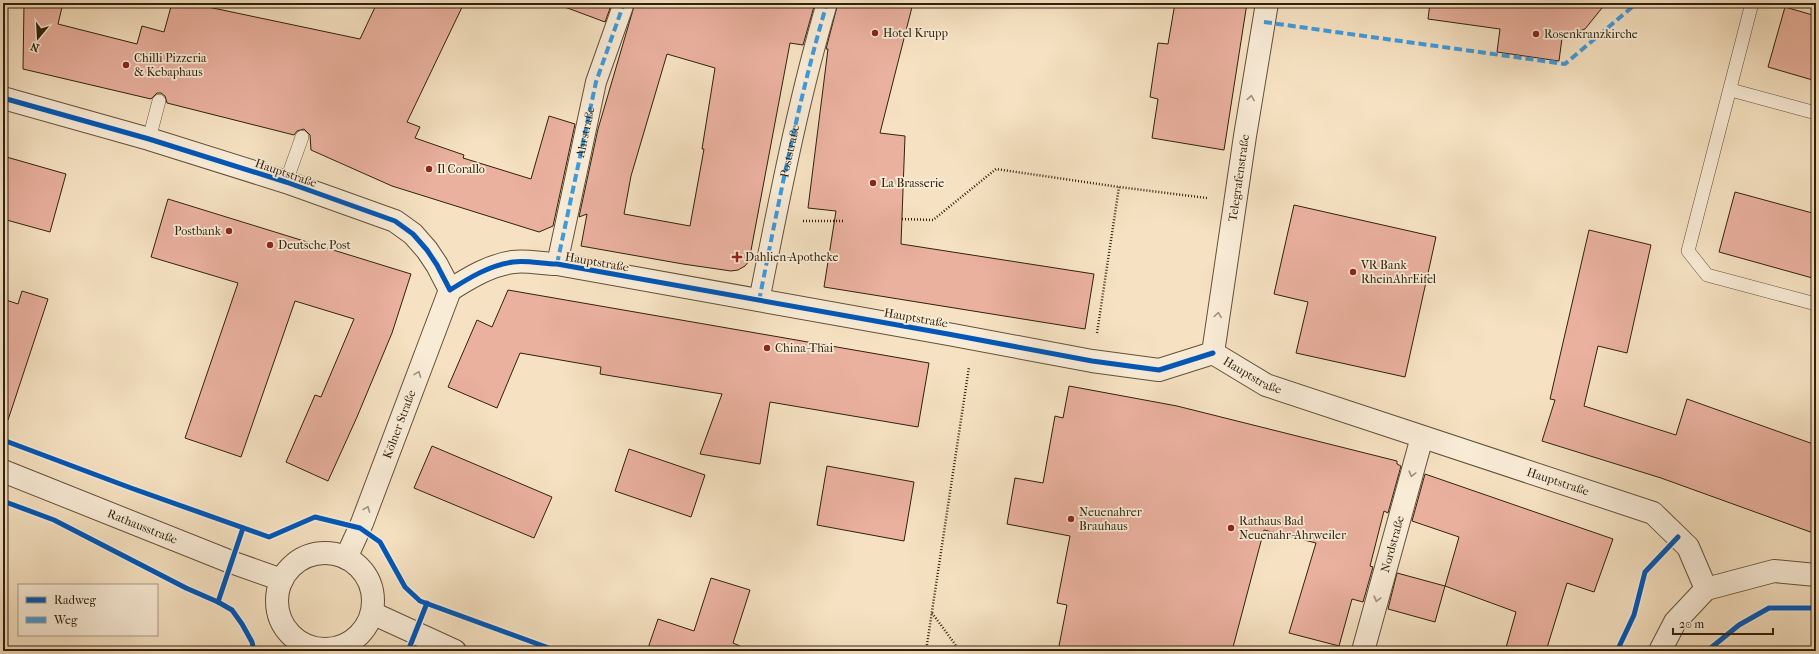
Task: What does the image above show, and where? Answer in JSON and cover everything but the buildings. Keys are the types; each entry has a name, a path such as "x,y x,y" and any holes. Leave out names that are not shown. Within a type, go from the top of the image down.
{"street":[{"name":"Ahrstraße","path":"557,264 596,82 624,3"},
{"name":"Poststraße","path":"758,301 813,50 827,3"},
{"name":"Telegrafenstraße","path":"1213,353 1235,202 1267,3"},
{"name":"Hauptstraße","path":"3,98 150,139 286,182 395,221 413,234 427,250 438,265 450,290 472,276 513,262 557,264 758,301 973,338 1092,361 1159,370 1213,353 1266,385 1653,513 1688,547 1706,589"},
{"name":"Kölner Straße","path":"346,558 360,528 450,290"},
{"name":"Nordstraße","path":"1363,651 1422,436"},
{"name":"Rathausstraße","path":"3,471 231,562 282,580"},
{"path":"326,553 346,558 357,565 366,575 371,587 373,600 372,613 366,626 358,636 347,644 334,648 307,648 294,637 283,624 278,609 278,593 282,580 290,569 306,557 326,553"},
{"path":"1660,651 1675,622 1706,589 1774,571 1816,575"},
{"path":"372,613 454,651"}],"lane":[{"path":"1752,3 1731,90 1688,251 1707,275 1816,304"},
{"path":"1731,90 1816,113"},
{"path":"150,139 159,101"},
{"path":"286,182 302,137"}],"path":[{"path":"902,219 933,220 996,169 1235,202"},
{"path":"1092,361 1119,187"},
{"path":"775,220 844,221"},
{"path":"926,651 973,338"},
{"path":"932,613 960,651"}],"marked path":[{"path":"557,264 596,82 624,3"},
{"path":"759,301 798,114 827,3"},
{"path":"1264,22 1565,64 1631,8 1632,3"}],"cycle path":[{"path":"3,98 149,139 286,182 395,221 413,234 427,250 450,290 496,266 524,261 557,264 1092,361 1159,370 1213,353"},
{"path":"3,440 131,488 269,537 315,517 360,528 380,542 405,587 420,601 557,651"},
{"path":"3,501 54,520 232,610 252,642 254,651"},
{"path":"218,602 243,528"},
{"path":"1617,651 1634,615 1645,572 1678,537"},
{"path":"408,651 427,603"},
{"path":"1707,651 1739,625 1769,608 1816,608"}],"place":[{"name":"Hotel Krupp","path":"875,33"},
{"name":"Rosenkranzkirche","path":"1536,34"},
{"name":"Chilli Pizzeria & Kebaphaus","path":"126,65"},
{"name":"Il Corallo","path":"429,169"},
{"name":"La Brasserie","path":"873,183"},
{"name":"Postbank","path":"229,231"},
{"name":"Deutsche Post","path":"270,245"},
{"name":"Dahlien-Apotheke","path":"737,257"},
{"name":"VR Bank RheinAhrEifel","path":"1353,272"},
{"name":"China-Thai","path":"767,348"},
{"name":"Neuenahrer Brauhaus","path":"1071,519"},
{"name":"Rathaus Bad Neuenahr-Ahrweiler","path":"1231,528"}]}
